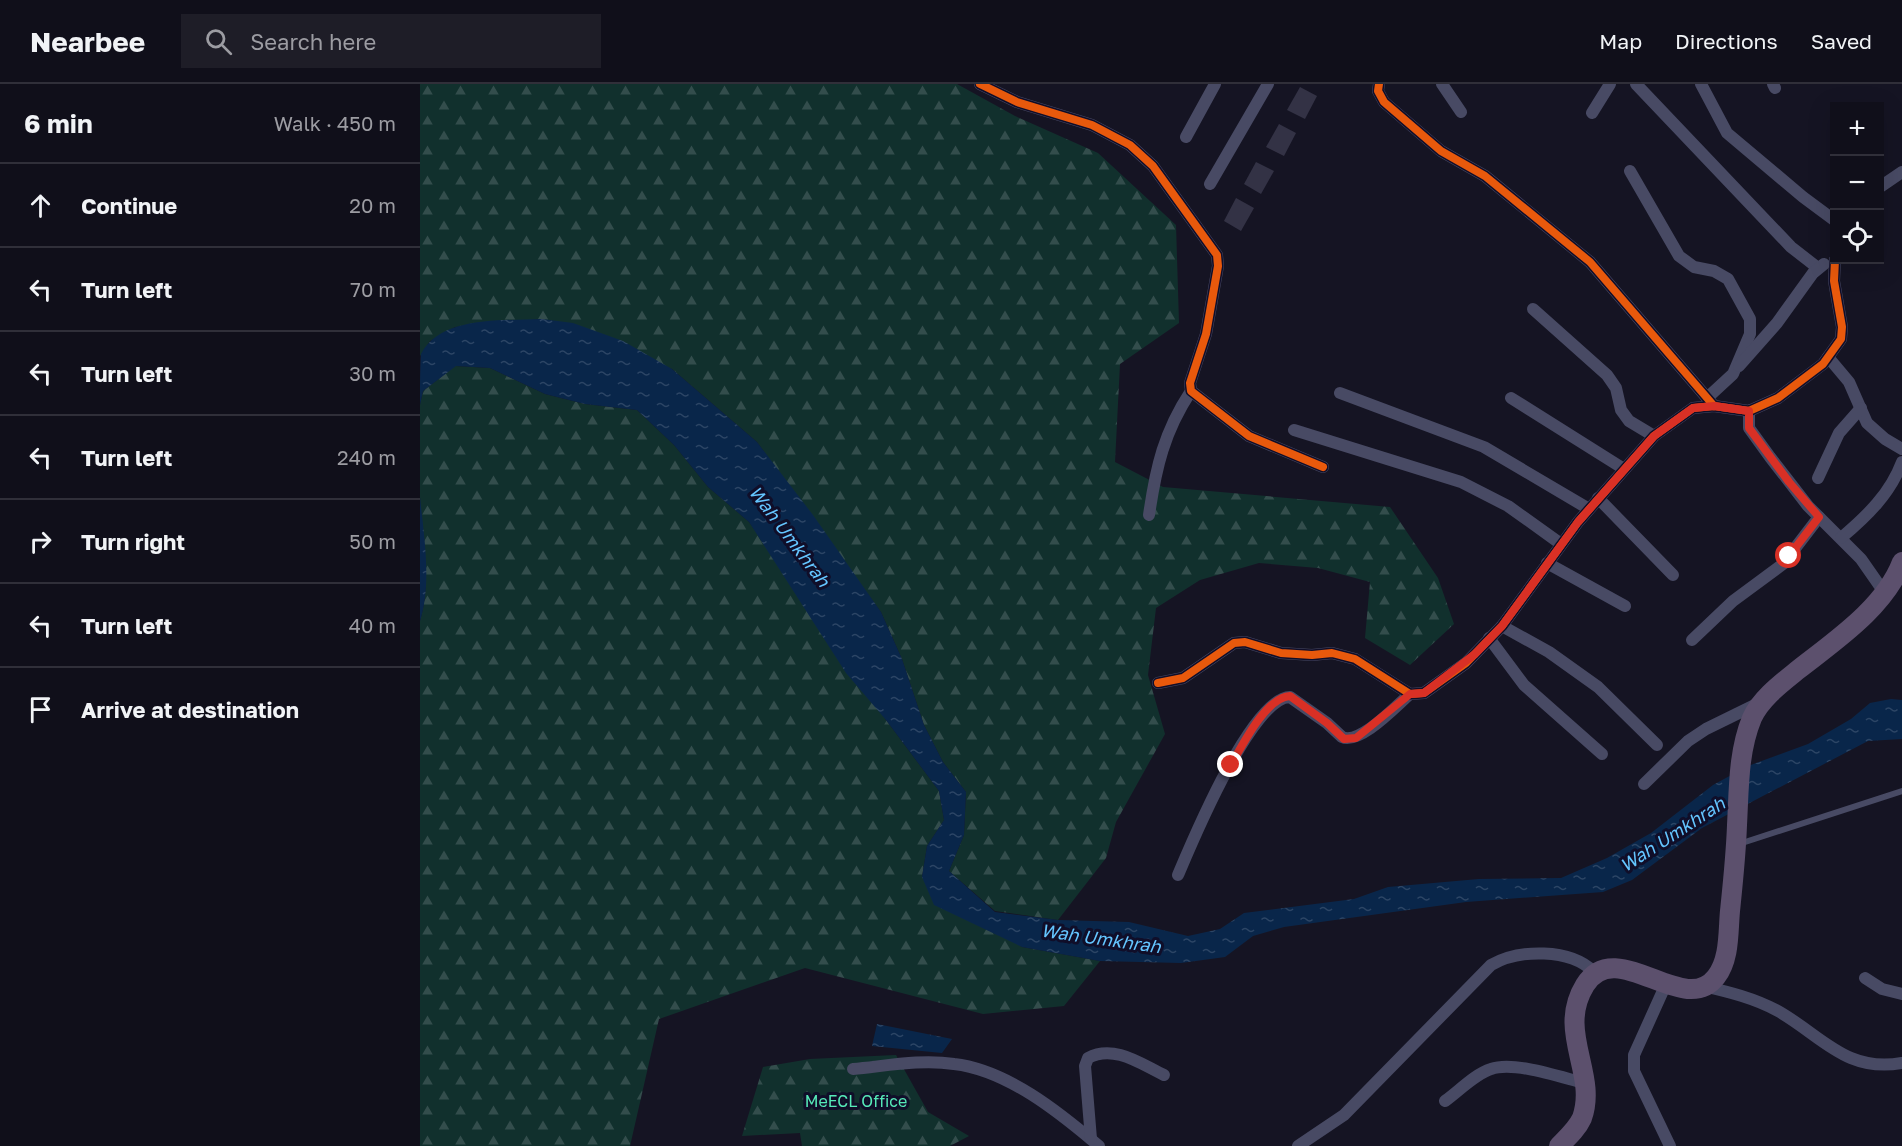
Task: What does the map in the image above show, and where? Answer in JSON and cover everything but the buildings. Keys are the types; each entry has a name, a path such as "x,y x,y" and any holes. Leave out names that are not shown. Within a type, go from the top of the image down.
{"highway":[{"path":"1559,1146 1581,1120 1585,1108 1584,1083 1574,1031 1574,1013 1579,996 1594,972 1607,969 1633,971 1682,989 1703,986 1714,980 1724,960 1741,759 1754,715 1764,700 1851,626 1884,592 1902,562"}],"street":[{"path":"980,84 1017,102 1092,125 1131,145 1153,166 1213,247 1218,266 1206,334 1190,383 1191,391 1166,435 1149,515"},
{"path":"1186,137 1215,84"},
{"path":"1210,184 1268,84"},
{"path":"1379,84 1378,91 1384,102 1442,152 1485,176 1590,262 1710,402 1749,411 1778,398 1828,357 1841,339 1842,327 1834,281 1835,264"},
{"path":"1442,84 1461,112"},
{"path":"1592,113 1610,84"},
{"path":"1636,84 1791,247 1818,268"},
{"path":"1701,84 1727,133 1830,217"},
{"path":"1630,171 1679,256 1686,264 1714,271 1728,279 1744,307 1750,319 1750,334 1735,371"},
{"path":"1884,184 1902,172"},
{"path":"1158,683 1183,678 1234,643 1245,642 1281,653 1312,655 1332,653 1355,659 1410,694 1424,693 1466,663 1502,626 1561,544 1624,469 1654,436 1693,408 1710,402 1777,323 1818,268 1830,263"},
{"path":"1533,309 1607,375 1616,388 1621,410 1629,421 1654,436"},
{"path":"1828,357 1848,382 1873,430 1902,449"},
{"path":"1191,391 1249,436 1323,467"},
{"path":"1340,393 1484,447 1589,509"},
{"path":"1511,398 1624,469"},
{"path":"1818,478 1839,433 1861,408"},
{"path":"1749,411 1749,428 1789,482 1819,517 1861,559 1884,592"},
{"path":"1294,430 1461,482 1508,506 1561,544"},
{"path":"1841,538 1877,505 1896,478 1902,462"},
{"path":"1599,498 1673,575"},
{"path":"1692,640 1733,601 1783,564 1819,517"},
{"path":"1547,563 1625,606"},
{"path":"1502,626 1549,652 1598,687 1657,745"},
{"path":"1489,638 1524,685 1602,754"},
{"path":"1178,875 1208,804 1254,724 1281,698 1290,696 1342,737 1349,739 1356,738 1372,727 1410,694"},
{"path":"1644,784 1688,741 1714,724 1764,700"},
{"path":"1298,1146 1352,1107 1491,965 1504,957 1560,955 1579,960 1594,972"},
{"path":"1865,978 1882,989 1902,994"},
{"path":"1666,984 1634,1055 1634,1071 1670,1146"},
{"path":"1703,986 1740,995 1764,1005 1843,1056 1874,1066 1902,1064"},
{"path":"1095,1142 1084,1066 1088,1058 1102,1053 1123,1055 1164,1075"},
{"path":"853,1069 918,1063 954,1064 996,1075 1043,1104 1095,1142"},
{"path":"1445,1101 1482,1074 1499,1067 1522,1069 1584,1083"}],"lane":[{"path":"1736,836 1902,791"}],"green space":[{"path":"420,84 957,84 1015,116 1098,153 1176,225 1179,323 1120,364 1115,462 1163,487 1390,507 1438,578 1454,624 1410,665 1365,638 1370,582 1318,568 1259,563 1200,580 1156,608 1148,675 1165,734 1116,822 1106,858 1058,920 995,911 949,871 964,835 966,792 943,762 924,725 902,659 881,612 757,442 672,369 542,319 455,327 430,341 420,356"},
{"path":"455,366 490,368 545,394 585,404 637,410 674,445 708,487 749,522 886,720 939,791 944,820 927,846 922,877 1022,947 1100,961 1064,1006 983,1014 805,968 659,1019 630,1146 420,1146 420,621 424,606 426,575 420,497 420,405 423,391"},
{"name":"MeECL Office","path":"896,1055 928,1112 969,1136 950,1146 802,1146 800,1133 742,1136 763,1067 810,1059"}],"water":[{"name":"Wah Umkhrah","path":"542,319 573,323 623,341 672,369 757,442 813,515 881,612 902,659 924,725 943,762 966,792 964,835 949,871 995,912 1058,920 1129,922 1188,936 1220,929 1244,913 1354,899 1388,887 1479,879 1561,878 1607,858 1651,833 1713,785 1748,766 1808,744 1851,719 1870,703 1891,699 1902,700 1902,739 1868,741 1702,828 1632,880 1603,892 1466,902 1284,927 1253,936 1225,957 1181,963 1100,961 1022,947 934,905 922,877 927,846 944,820 939,791 886,720 846,673 749,522 708,487 674,445 637,410 585,404 545,394 490,368 456,366 423,391 420,405 421,354 430,341 443,332 459,326 493,321"},
{"path":"420,497 425,544 426,591 420,621"},
{"path":"877,1024 952,1039 942,1053 872,1046"}],"cycle path":[{"path":"980,84 1017,102 1092,125 1130,145 1153,166 1217,255 1218,266 1206,334 1190,383 1191,391 1249,436 1323,467"},
{"path":"1379,84 1378,91 1384,102 1441,151 1485,176 1590,262 1714,406"},
{"path":"1158,683 1183,678 1234,643 1245,642 1281,653 1312,655 1332,653 1355,659 1410,694 1424,693 1466,663 1502,626 1578,522 1654,436 1693,408 1714,406 1749,411 1778,398 1823,364 1841,339 1842,327 1834,281 1835,264"}],"route":[{"path":"1231,765 1254,724 1281,698 1290,696 1327,723 1344,739 1356,738 1410,694 1424,693 1466,663 1502,626 1578,522 1634,458 1654,436 1693,408 1714,406 1749,411 1747,420 1749,428 1789,482 1819,517 1789,556"}]}
